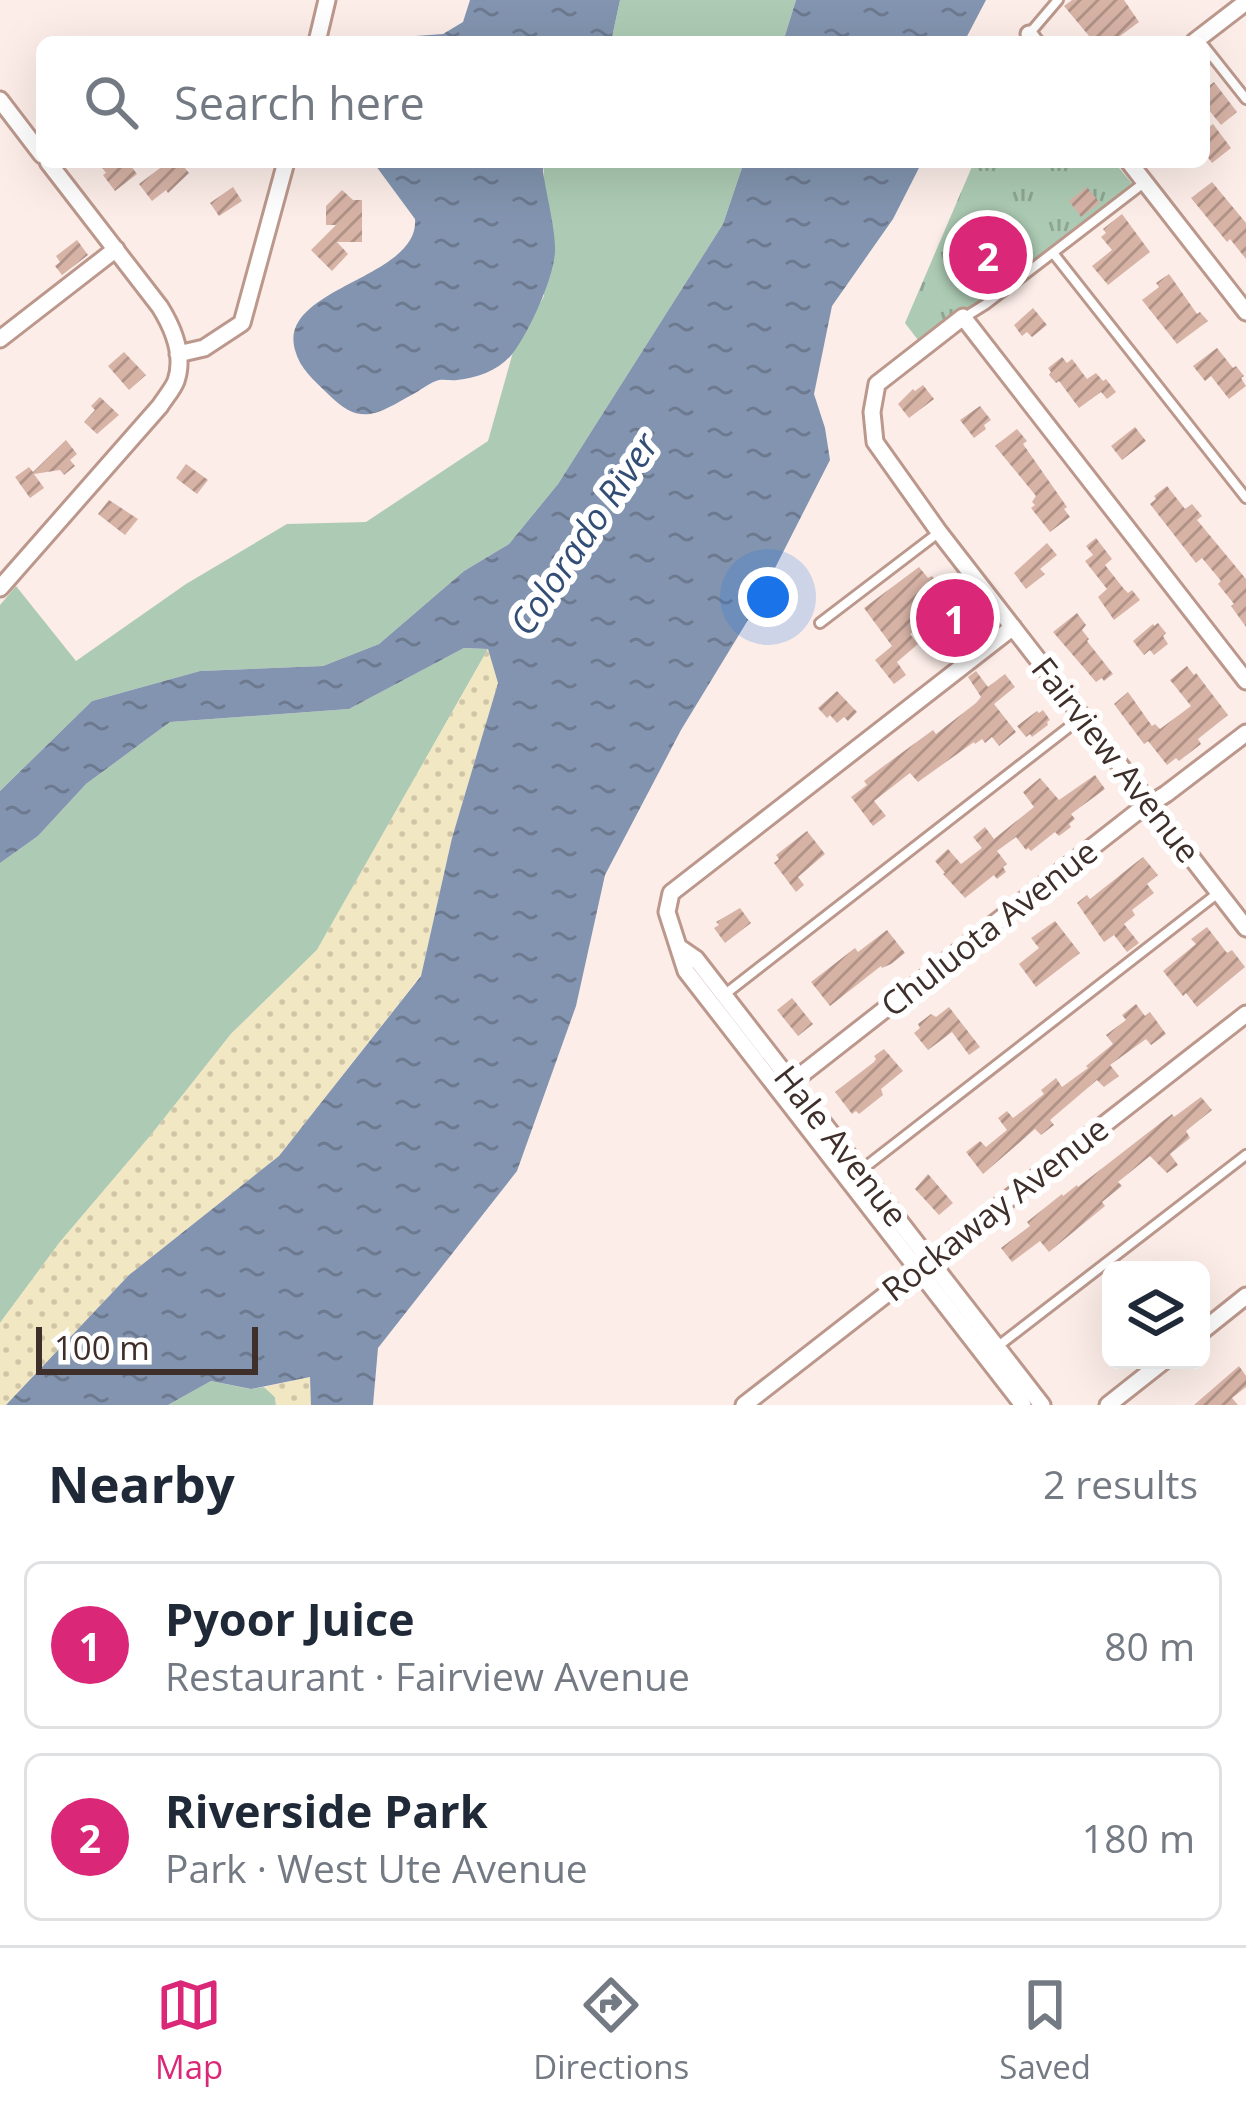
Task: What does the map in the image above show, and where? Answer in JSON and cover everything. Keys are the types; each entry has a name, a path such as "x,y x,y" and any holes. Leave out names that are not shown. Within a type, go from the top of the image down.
{"street":[{"path":"318,36 327,0"},
{"path":"1206,36 1246,2"},
{"path":"0,100 36,147"},
{"path":"0,588 160,406 177,380 173,329 53,168"},
{"path":"178,354 204,348 242,323 284,168"},
{"path":"1134,168 1246,312"},
{"path":"0,339 116,249"},
{"path":"963,317 1246,681"},
{"name":"Fairview Avenue","path":"963,317 877,385 872,412 875,442 939,532 1246,928"},
{"name":"Hale Avenue","path":"1013,627 671,892 667,912 686,970 1042,1405"},
{"name":"Chuluota Avenue","path":"792,1082 1137,812 1246,733"},
{"name":"Hale Avenue","path":"680,948 697,959 860,1172 1023,1405"},
{"name":"Rockaway Avenue","path":"745,1405 1246,1014"},
{"path":"1210,1325 1246,1296"},
{"path":"1108,1405 1154,1369"}],"lane":[{"path":"1033,36 1058,0"},
{"path":"1210,55 1246,99"},
{"path":"963,317 1145,182"},
{"path":"1053,253 1246,498"},
{"path":"820,623 939,532"},
{"path":"724,995 1083,716"},
{"path":"860,1172 1219,892"},
{"path":"997,1347 1246,1155"}],"green space":[{"path":"620,0 796,0 785,36 612,36"},
{"path":"544,168 742,168 723,224 558,484 509,544 464,571 379,644 323,666 200,671 92,701 0,791 0,605 16,586 76,661 186,584 287,524 366,522 488,441 513,352 544,296"},
{"path":"971,168 1119,168 1135,187 921,344 905,323"},
{"path":"464,648 488,649 317,950 231,1034 60,1242 0,1323 0,863 38,836 86,784 170,722 349,709"},
{"path":"211,1381 264,1387 275,1397 276,1405 168,1405"}],"sand":[{"path":"488,649 498,683 452,838 421,975 279,1156 129,1275 6,1405 0,1405 0,1323 60,1242 231,1034 317,950"},
{"path":"311,1377 311,1405 276,1405 275,1397 264,1387"}],"water":[{"path":"470,0 620,0 612,36 416,36 443,34 463,22"},
{"path":"796,0 986,0 967,36 785,36"},
{"path":"377,168 543,168 555,252 550,276 533,318 502,364 473,377 436,381 370,414 350,411 304,369 295,350 295,329 307,311 326,297 396,256 411,239 415,219"},
{"name":"Colorado River","path":"742,168 919,168 893,219 832,306 814,394 830,460 751,615 681,730 605,875 576,1006 517,1171 378,1348 373,1405 311,1405 310,1377 251,1389 211,1381 168,1405 6,1405 129,1275 279,1156 421,976 452,838 498,683 488,649 464,648 349,709 170,722 86,784 38,836 0,863 0,791 92,701 200,671 323,666 379,644 464,571 509,544 558,484 723,224"}],"building":[{"path":"1072,0 1124,0 1139,22 1120,36 1089,36 1064,6"},
{"path":"1214,82 1237,112 1221,125 1210,111"},
{"path":"1213,124 1231,148 1212,163 1210,160"},
{"path":"102,168 132,168 137,174 115,191"},
{"path":"160,168 185,168 189,173 152,201 139,184"},
{"path":"1212,182 1246,223 1246,259 1191,198"},
{"path":"233,187 242,201 219,216 210,203"},
{"path":"1087,187 1100,203 1081,217 1069,201"},
{"path":"342,190 353,200 362,200 362,242 337,242 348,254 332,271 311,250 336,225 326,225 326,206"},
{"path":"1122,214 1150,252 1108,285 1092,266 1112,250 1101,237 1106,233 1103,229"},
{"path":"77,240 88,255 62,275 55,266 60,262 56,256"},
{"path":"1169,274 1197,314 1208,321 1177,344 1142,300"},
{"path":"1033,308 1047,325 1032,337 1027,332 1022,336 1014,325"},
{"path":"1217,348 1244,376 1246,386 1229,399 1211,376 1205,381 1193,366"},
{"path":"124,352 146,375 129,390 108,366"},
{"path":"1062,357 1067,363 1072,359 1087,379 1096,373 1106,379 1116,392 1107,399 1101,392 1079,408 1049,375 1048,368"},
{"path":"923,385 934,399 909,418 898,404"},
{"path":"100,397 119,415 97,434 84,422"},
{"path":"980,406 991,420 974,438 960,420"},
{"path":"1135,427 1146,441 1122,460 1111,446"},
{"path":"1017,429 1067,507 1070,517 1050,532 1031,508 1036,496 995,446"},
{"path":"66,440 77,454 70,460 75,466 64,475 60,470 34,474 44,488 30,498 15,477 29,467 33,472"},
{"path":"186,464 208,480 197,494 176,478"},
{"path":"1167,486 1185,509 1192,504 1202,516 1197,520 1246,579 1246,627 1218,584 1221,581 1202,558 1196,563 1150,504"},
{"path":"109,500 138,519 125,535 98,514"},
{"path":"1096,538 1112,559 1105,565 1140,600 1114,620 1098,597 1107,589 1085,561 1093,555 1086,546"},
{"path":"1047,543 1057,555 1040,569 1045,574 1026,589 1014,573"},
{"path":"919,567 928,578 932,576 965,620 944,642 929,620 910,634 918,644 897,662 906,675 894,684 875,660 892,646 864,608"},
{"path":"1077,613 1086,625 1082,630 1087,641 1113,674 1104,681 1096,682 1053,632"},
{"path":"1158,623 1168,644 1154,655 1150,650 1144,655 1133,641"},
{"path":"1187,666 1228,715 1198,739 1201,744 1167,765 1114,704 1128,692 1152,726 1160,729 1191,706 1170,680"},
{"path":"976,671 988,687 1005,674 1015,687 994,704 1016,732 999,746 992,737 985,743 982,739 974,742 918,782 910,773 874,801 886,816 873,826 851,797 881,768 976,703 981,697 968,677"},
{"path":"837,691 857,712 837,723 818,708"},
{"path":"1043,710 1048,725 1026,737 1017,726"},
{"path":"1095,775 1105,789 1071,814 1075,819 1071,827 1059,836 1055,832 1031,851 1016,837 997,851 1007,864 1006,872 997,879 994,875 965,898 935,861 948,849 961,864 982,848 973,837 985,827 994,839 1034,807 1023,792 1040,778 1059,800"},
{"path":"807,831 825,854 798,877 804,885 796,892 774,863 779,859 776,855"},
{"path":"1143,857 1158,875 1147,884 1154,893 1132,910 1135,915 1124,924 1139,943 1127,952 1114,935 1104,942 1077,903 1087,895 1090,899"},
{"path":"740,908 751,923 725,943 714,928 719,925 716,922"},
{"path":"1055,921 1080,953 1036,987 1019,964 1039,948 1031,938"},
{"path":"1207,927 1245,967 1197,1007 1163,971 1196,944 1191,939"},
{"path":"887,930 905,953 830,1006 811,982"},
{"path":"792,998 813,1024 798,1036 777,1010"},
{"path":"1136,1004 1145,1016 1150,1012 1166,1034 1151,1045 1146,1039 1110,1065 1119,1076 1104,1087 1097,1080 1050,1120 1054,1125 1041,1135 1035,1129 983,1174 966,1152 980,1141 986,1147 1007,1130 998,1118 1007,1111 1013,1118 1056,1078 1062,1087 1088,1068 1113,1044 1106,1035 1126,1020 1122,1015"},
{"path":"949,1007 980,1047 969,1055 952,1032 928,1050 914,1033 931,1014 936,1017"},
{"path":"884,1049 903,1071 881,1089 883,1095 859,1114 852,1114 835,1092"},
{"path":"1201,1097 1212,1110 1186,1131 1190,1138 1170,1154 1178,1165 1167,1173 1150,1156 1118,1182 1122,1186 1102,1202 1105,1206 1049,1252 1040,1241 1012,1262 1001,1248 1030,1226 1027,1222"},
{"path":"928,1174 953,1203 939,1215 915,1189"},
{"path":"1239,1366 1246,1387 1232,1398 1238,1405 1194,1405"}],"place":[{"name":"Riverside Park","path":"988,255"},
{"name":"Pyoor Juice","path":"955,618"}]}
